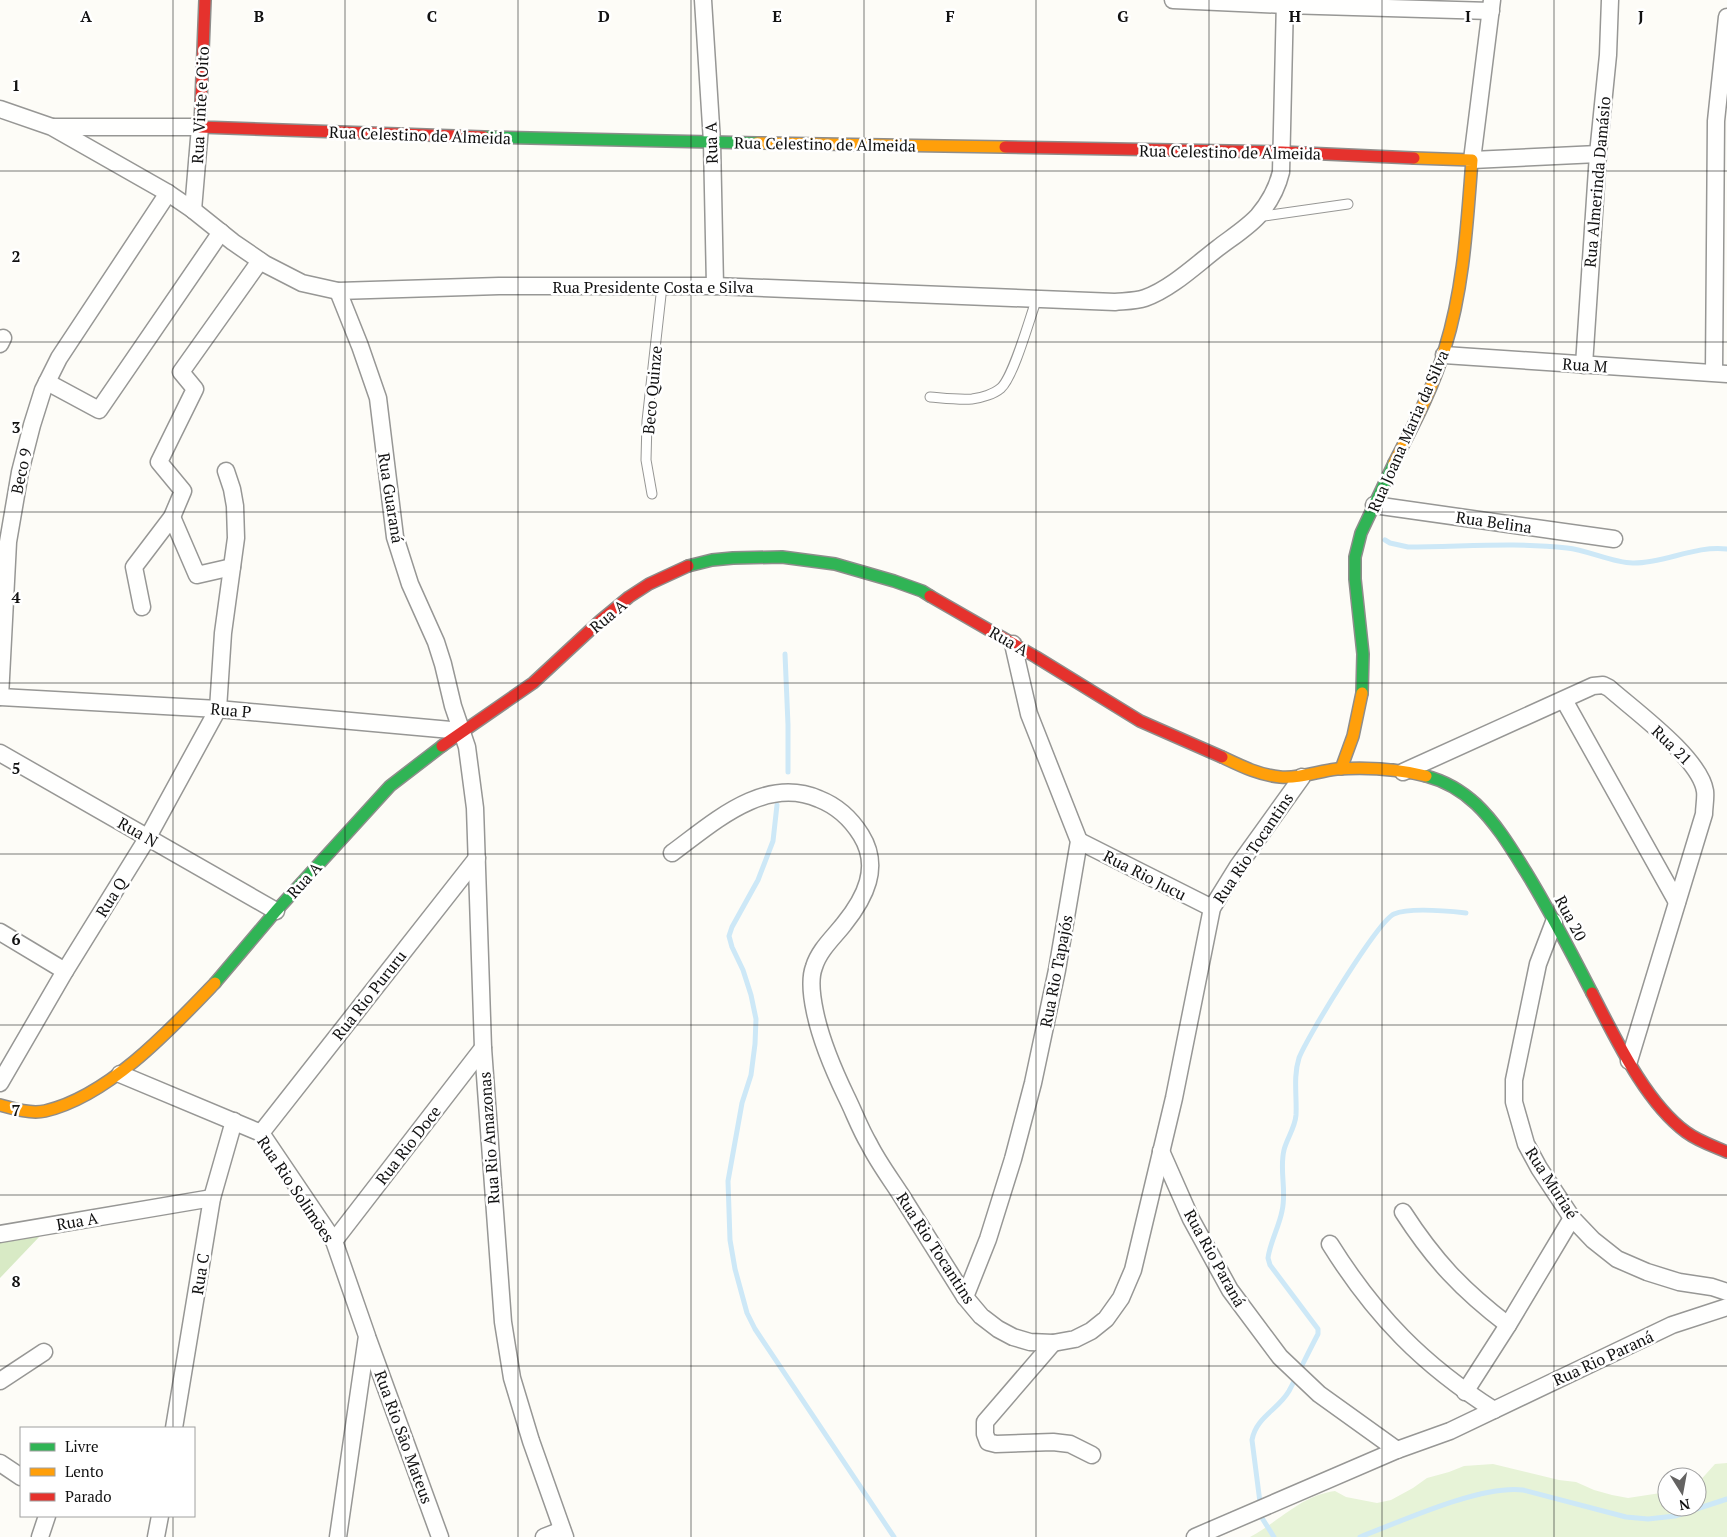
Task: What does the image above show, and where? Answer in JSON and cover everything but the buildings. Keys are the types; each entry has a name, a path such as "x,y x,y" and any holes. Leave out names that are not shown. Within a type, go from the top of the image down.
{"street":[{"name":"Rua Vinte e Oito","path":"193,210 200,128 205,0"},
{"name":"Rua A","path":"703,0 712,142 715,286"},
{"path":"1173,0 1491,5"},
{"name":"Rua Almerinda Damásio","path":"1584,365 1598,154 1608,55 1610,0"},
{"name":"Rua Presidente Costa e Silva","path":"0,108 52,127 168,193 260,261 302,282 338,291 499,286 715,286 1115,302 1145,298 1163,290 1257,217 1269,201 1278,185 1281,172 1285,2"},
{"name":"Rua Joana Maria da Silva","path":"1341,769 1351,743 1361,707 1364,669 1355,579 1356,547 1435,377 1453,324 1462,272 1472,160 1491,5"},
{"path":"1721,373 1716,121 1727,17"},
{"name":"Rua Celestino de Almeida","path":"52,127 200,128 468,137 1282,152 1472,160 1598,154"},
{"name":"Beco 9","path":"0,698 8,542 20,472 32,425 47,382 59,358 168,193"},
{"path":"47,382 99,410 221,232"},
{"path":"142,607 134,567 172,517 183,491 159,462 195,389 181,372 260,261"},
{"name":"Rua Guaraná","path":"338,291 378,398 395,537 410,584 436,642 453,706 462,731"},
{"name":"Rua M","path":"1444,355 1721,373"},
{"path":"218,709 223,633 236,538 235,506 226,471"},
{"name":"Rua Belina","path":"1374,505 1614,539"},
{"path":"172,517 198,575 232,567"},
{"name":"Rua A","path":"0,1105 16,1110 44,1111 74,1100 120,1074 184,1015 226,971 276,911 390,786 462,731 486,717 533,683 629,597 649,584 692,564 712,560 758,556 782,557 835,564 894,581 922,591 1140,721 1260,774 1281,778 1302,777 1341,769"},
{"path":"1013,644 1030,714 1079,841"},
{"name":"Rua 21","path":"1404,772 1593,686 1603,685 1609,688 1683,753 1697,771 1705,791 1704,814 1629,1061"},
{"name":"Rua P","path":"0,698 218,709 462,731"},
{"path":"1564,700 1678,902"},
{"name":"Rua Q","path":"0,1083 65,971 148,837 218,709"},
{"name":"Rua Rio Amazonas","path":"462,731 472,773 475,808 483,1048 503,1322 512,1378 563,1533"},
{"name":"Rua N","path":"0,753 276,911"},
{"name":"Rua 20","path":"1341,769 1404,772 1434,778 1452,787 1474,802 1500,829 1535,886 1629,1061 1659,1104 1684,1131 1727,1152"},
{"name":"Rua Rio Tocantins","path":"672,853 730,810 761,796 778,793 814,796 831,804 854,825 864,840 869,853 872,868 869,884 862,900 828,943 814,966 811,986 814,1011 828,1056 869,1145 965,1297 981,1316 998,1329 1013,1337 1030,1342 1052,1343 1075,1339 1091,1331 1106,1319 1121,1298 1133,1270 1174,1098 1212,908 1238,866 1302,777"},
{"name":"Rua Rio Jucu","path":"1079,841 1212,908"},
{"name":"Rua Rio Tapajós","path":"965,1297 991,1230 1034,1083 1057,970 1079,841"},
{"name":"Rua Rio Pururu","path":"261,1133 477,858"},
{"name":"Rua Muriaé","path":"1554,922 1538,964 1514,1080 1514,1102 1526,1144 1539,1168 1572,1218 1617,1259 1647,1272 1679,1282 1712,1287 1727,1292"},
{"path":"0,932 65,971"},
{"name":"Rua Rio Doce","path":"334,1241 483,1048"},
{"name":"Rua Rio Solimões","path":"120,1074 261,1133 334,1241 367,1336 338,1537"},
{"name":"Rua C","path":"174,1427 212,1198 234,1121"},
{"name":"Rua Rio Paraná","path":"1161,1151 1191,1219 1230,1290 1280,1357 1319,1394 1398,1450"},
{"name":"Rua A","path":"0,1234 212,1198"},
{"path":"1403,1212 1420,1238 1449,1274 1483,1306 1508,1325"},
{"path":"1465,1392 1508,1325 1572,1218"},
{"path":"1330,1244 1362,1292 1389,1325 1438,1371 1465,1392 1494,1410"},
{"name":"Rua Rio Paraná","path":"1196,1537 1398,1450 1450,1431 1672,1326 1727,1307"},
{"name":"Rua Rio São Mateus","path":"367,1336 440,1537"},
{"path":"1052,1343 985,1422 985,1434 988,1442 996,1444 1053,1442 1070,1444 1092,1455"},
{"path":"0,1381 44,1352"},
{"path":"0,1463 20,1476"},
{"path":"40,1537 47,1517"},
{"path":"156,1537 160,1517"},
{"path":"544,1537 563,1533"}],"lane":[{"path":"1257,217 1348,204"},
{"name":"Beco Quinze","path":"652,494 646,460 647,421 662,286"},
{"path":"930,397 973,399 992,393 1002,387 1018,353 1037,298"}],"green space":[{"path":"40,1236 0,1278 0,1242"},
{"path":"1727,1463 1727,1537 1250,1537 1311,1498 1323,1494 1335,1491 1346,1497 1377,1503 1391,1500 1427,1478 1464,1466 1493,1464 1559,1480 1576,1482 1594,1490 1628,1498 1657,1494 1657,1517 1707,1517 1707,1473 1715,1464"}],"waterway":[{"path":"1385,540 1408,547 1547,546 1584,551 1627,563 1646,562 1715,548 1727,549"},
{"path":"785,654 788,772"},
{"path":"777,805 773,841 758,880 729,936 743,970 756,1019 751,1075 742,1103 728,1181 730,1240 735,1269 747,1313 755,1329 894,1537"},
{"path":"1274,1537 1262,1518 1252,1440 1258,1425 1289,1391 1318,1334 1318,1329 1270,1265 1268,1258 1281,1217 1284,1196 1283,1158 1285,1146 1295,1120 1296,1079 1299,1058 1328,1005 1359,957 1386,921 1394,914 1419,910 1466,913"},
{"path":"1360,1537 1464,1498 1505,1490 1523,1490 1626,1517 1648,1519 1675,1516 1727,1499"}],"traffic: fast":[{"path":"484,137 757,143"},
{"path":"1362,693 1363,654 1355,579 1355,557 1361,533 1394,463"},
{"path":"688,566 712,560 782,557 835,564 894,581 922,591 930,596"},
{"path":"215,983 276,911 390,786 442,746"},
{"path":"1426,776 1453,787 1465,795 1483,811 1497,828 1515,854 1543,902 1592,993"}],"traffic: slow":[{"path":"757,143 1005,147"},
{"path":"1394,463 1429,393 1440,363 1457,302 1464,255 1472,160 1414,158"},
{"path":"1341,769 1353,736 1362,693"},
{"path":"1222,757 1257,772 1280,777 1302,776 1337,769 1360,768 1393,770 1426,776"},
{"path":"0,1105 40,1112 69,1103 92,1091 138,1059 215,983"}],"traffic: jam":[{"path":"205,0 200,127 484,137"},
{"path":"1005,147 1282,152 1414,158"},
{"path":"442,746 533,683 629,597 649,584 688,566"},
{"path":"930,596 1036,657 1140,721 1222,757"},
{"path":"1592,993 1632,1068 1657,1104 1686,1132 1701,1141 1727,1152"}]}
